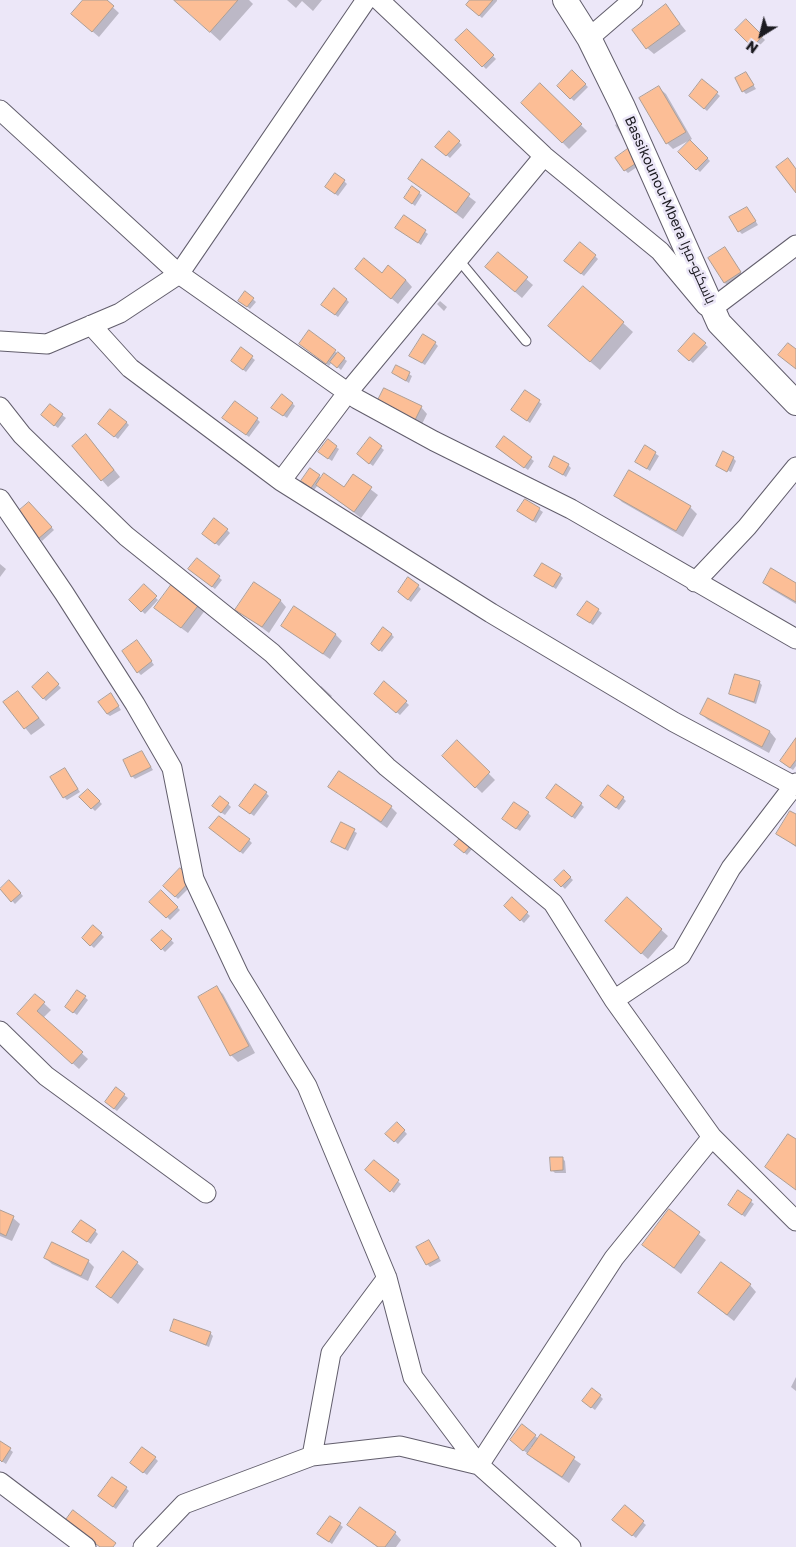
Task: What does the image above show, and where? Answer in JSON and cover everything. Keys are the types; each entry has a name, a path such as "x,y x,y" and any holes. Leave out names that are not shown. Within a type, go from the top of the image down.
{"street":[{"path":"0,340 47,344 120,313 179,274 366,0"},
{"path":"379,0 544,156 660,251 717,315 796,245"},
{"name":"Bassikounou-Mbera باسكنو-مبرا","path":"565,0 589,38 623,107 661,195 717,315 796,403"},
{"path":"589,38 633,0"},
{"path":"0,110 179,274 348,392 434,441 571,509 796,639"},
{"path":"281,481 348,392 544,156"},
{"path":"91,325 130,368 281,481 674,722 795,784 731,868 681,954 614,1000"},
{"path":"0,407 22,435 126,536 272,653 387,767 553,903 614,1000 712,1137 796,1221"},
{"path":"695,582 746,527 796,467"},
{"path":"0,499 120,680 172,768 194,879 239,975 307,1086 387,1278 413,1377 479,1465 571,1547"},
{"path":"0,1030 46,1076 206,1193"},
{"path":"479,1465 614,1258 712,1137"},
{"path":"312,1456 331,1353 387,1278"},
{"path":"143,1547 184,1504 312,1456 400,1446 479,1465"},
{"path":"0,1482 86,1547"}],"lane":[{"path":"458,259 526,341"}],"building":[{"path":"83,0 107,0 114,6 92,32 71,14"},
{"path":"174,0 238,0 210,32"},
{"path":"470,0 493,0 479,16 466,5"},
{"path":"666,4 680,24 646,49 632,30"},
{"path":"746,19 763,36 752,47 735,30"},
{"path":"467,29 494,55 482,67 455,40"},
{"path":"572,70 586,84 570,99 557,86"},
{"path":"746,72 754,85 742,92 735,78"},
{"path":"702,79 718,92 704,109 689,96"},
{"path":"540,83 582,124 562,143 521,103"},
{"path":"659,86 686,132 666,144 639,98"},
{"path":"449,131 460,141 446,156 435,147"},
{"path":"690,140 708,158 696,170 678,152"},
{"path":"629,148 638,162 624,171 615,158"},
{"path":"788,158 796,169 796,193 776,167"},
{"path":"422,159 470,194 456,213 408,179"},
{"path":"335,173 345,180 335,194 325,187"},
{"path":"412,186 420,192 412,204 404,198"},
{"path":"747,207 756,221 738,232 729,217"},
{"path":"404,215 426,230 418,243 395,228"},
{"path":"580,242 596,255 581,274 564,261"},
{"path":"725,247 741,272 724,283 708,258"},
{"path":"498,252 528,277 515,292 485,267"},
{"path":"364,258 382,273 388,265 406,280 391,299 355,269"},
{"path":"583,286 624,322 590,362 548,326"},
{"path":"334,288 347,299 335,315 321,305"},
{"path":"245,291 254,298 247,307 238,301"},
{"path":"309,330 336,350 326,364 299,344"},
{"path":"694,333 706,343 689,361 678,351"},
{"path":"423,334 436,342 422,363 409,356"},
{"path":"788,343 796,349 796,369 778,355"},
{"path":"241,347 253,356 243,370 231,361"},
{"path":"338,352 345,358 337,368 330,362"},
{"path":"396,365 410,372 406,381 392,373"},
{"path":"384,388 422,406 414,422 376,404"},
{"path":"525,390 540,400 527,421 511,410"},
{"path":"282,394 293,403 283,416 271,408"},
{"path":"235,401 258,418 246,435 222,418"},
{"path":"50,404 63,414 54,426 41,415"},
{"path":"110,409 127,422 114,437 98,424"},
{"path":"86,434 114,470 101,481 72,446"},
{"path":"504,436 532,457 524,468 496,447"},
{"path":"370,437 382,446 369,464 357,454"},
{"path":"328,439 337,446 328,459 318,452"},
{"path":"645,445 656,452 647,469 635,462"},
{"path":"723,451 734,457 727,472 716,466"},
{"path":"554,456 569,464 563,475 549,467"},
{"path":"310,468 320,475 311,488 301,481"},
{"path":"629,470 691,506 676,531 614,496"},
{"path":"324,473 344,487 353,474 372,487 354,512 316,485"},
{"path":"525,499 540,508 533,521 517,511"},
{"path":"29,502 52,527 38,539 15,514"},
{"path":"214,518 228,529 215,544 202,534"},
{"path":"197,558 220,576 212,587 188,569"},
{"path":"542,563 561,574 553,587 534,576"},
{"path":"771,568 796,583 796,602 763,583"},
{"path":"408,577 419,585 408,600 398,592"},
{"path":"174,581 201,602 181,628 154,608"},
{"path":"254,582 281,600 262,627 235,610"},
{"path":"144,584 157,596 141,612 129,600"},
{"path":"587,601 599,609 590,623 577,615"},
{"path":"294,606 336,634 323,654 281,626"},
{"path":"383,627 392,634 379,651 371,644"},
{"path":"137,640 152,661 137,673 122,651"},
{"path":"48,672 59,684 43,699 32,687"},
{"path":"735,674 760,681 754,702 729,694"},
{"path":"384,681 407,701 396,713 374,694"},
{"path":"18,691 39,718 24,729 3,702"},
{"path":"111,693 119,706 107,714 98,702"},
{"path":"708,698 770,731 762,747 700,714"},
{"path":"796,738 796,760 790,768 780,761"},
{"path":"457,740 490,772 475,788 442,756"},
{"path":"142,751 151,767 131,777 123,760"},
{"path":"65,768 78,789 63,798 50,777"},
{"path":"339,771 392,806 381,822 328,787"},
{"path":"255,784 267,792 250,814 239,806"},
{"path":"556,784 582,803 572,817 546,798"},
{"path":"608,785 624,797 616,808 600,796"},
{"path":"88,789 100,801 91,809 79,797"},
{"path":"220,796 229,803 221,813 212,806"},
{"path":"514,802 529,812 516,829 502,819"},
{"path":"790,811 796,814 796,846 776,834"},
{"path":"219,816 250,839 240,852 209,828"},
{"path":"341,822 355,829 345,849 331,842"},
{"path":"461,837 471,845 464,853 454,845"},
{"path":"180,868 192,879 175,897 163,886"},
{"path":"564,870 571,877 561,887 554,880"},
{"path":"9,880 21,893 11,902 0,889"},
{"path":"161,890 178,907 166,918 149,902"},
{"path":"512,897 528,912 520,921 504,906"},
{"path":"627,897 662,929 641,954 605,921"},
{"path":"93,925 102,933 90,946 82,938"},
{"path":"162,930 172,939 161,950 151,940"},
{"path":"217,986 249,1046 230,1056 198,997"},
{"path":"77,990 86,996 73,1013 65,1007"},
{"path":"35,994 45,1002 37,1011 83,1052 72,1064 17,1014"},
{"path":"116,1087 125,1094 114,1109 105,1102"},
{"path":"397,1122 405,1130 394,1142 385,1134"},
{"path":"788,1134 796,1139 796,1190 765,1167"},
{"path":"550,1157 563,1157 563,1170 551,1171"},
{"path":"374,1160 399,1180 390,1192 365,1170"},
{"path":"738,1190 752,1200 742,1215 728,1205"},
{"path":"669,1209 700,1232 674,1268 642,1245"},
{"path":"0,1210 14,1216 6,1236 0,1233"},
{"path":"81,1220 96,1230 87,1242 72,1232"},
{"path":"429,1240 439,1258 426,1265 416,1247"},
{"path":"52,1242 89,1260 81,1276 44,1258"},
{"path":"123,1251 138,1262 111,1298 96,1287"},
{"path":"721,1262 751,1284 727,1315 698,1293"},
{"path":"174,1319 211,1332 206,1345 170,1331"},
{"path":"592,1388 601,1395 591,1408 582,1401"},
{"path":"522,1424 536,1435 523,1451 510,1440"},
{"path":"541,1434 575,1457 562,1477 527,1454"},
{"path":"0,1441 11,1448 2,1462 0,1460"},
{"path":"142,1447 156,1457 143,1473 130,1463"},
{"path":"112,1477 127,1487 113,1507 98,1496"},
{"path":"625,1505 644,1521 632,1536 612,1520"},
{"path":"360,1507 396,1532 385,1547 378,1547 347,1525"},
{"path":"73,1510 116,1543 113,1547 100,1547 65,1521"},
{"path":"330,1516 341,1523 329,1542 317,1534"}]}
